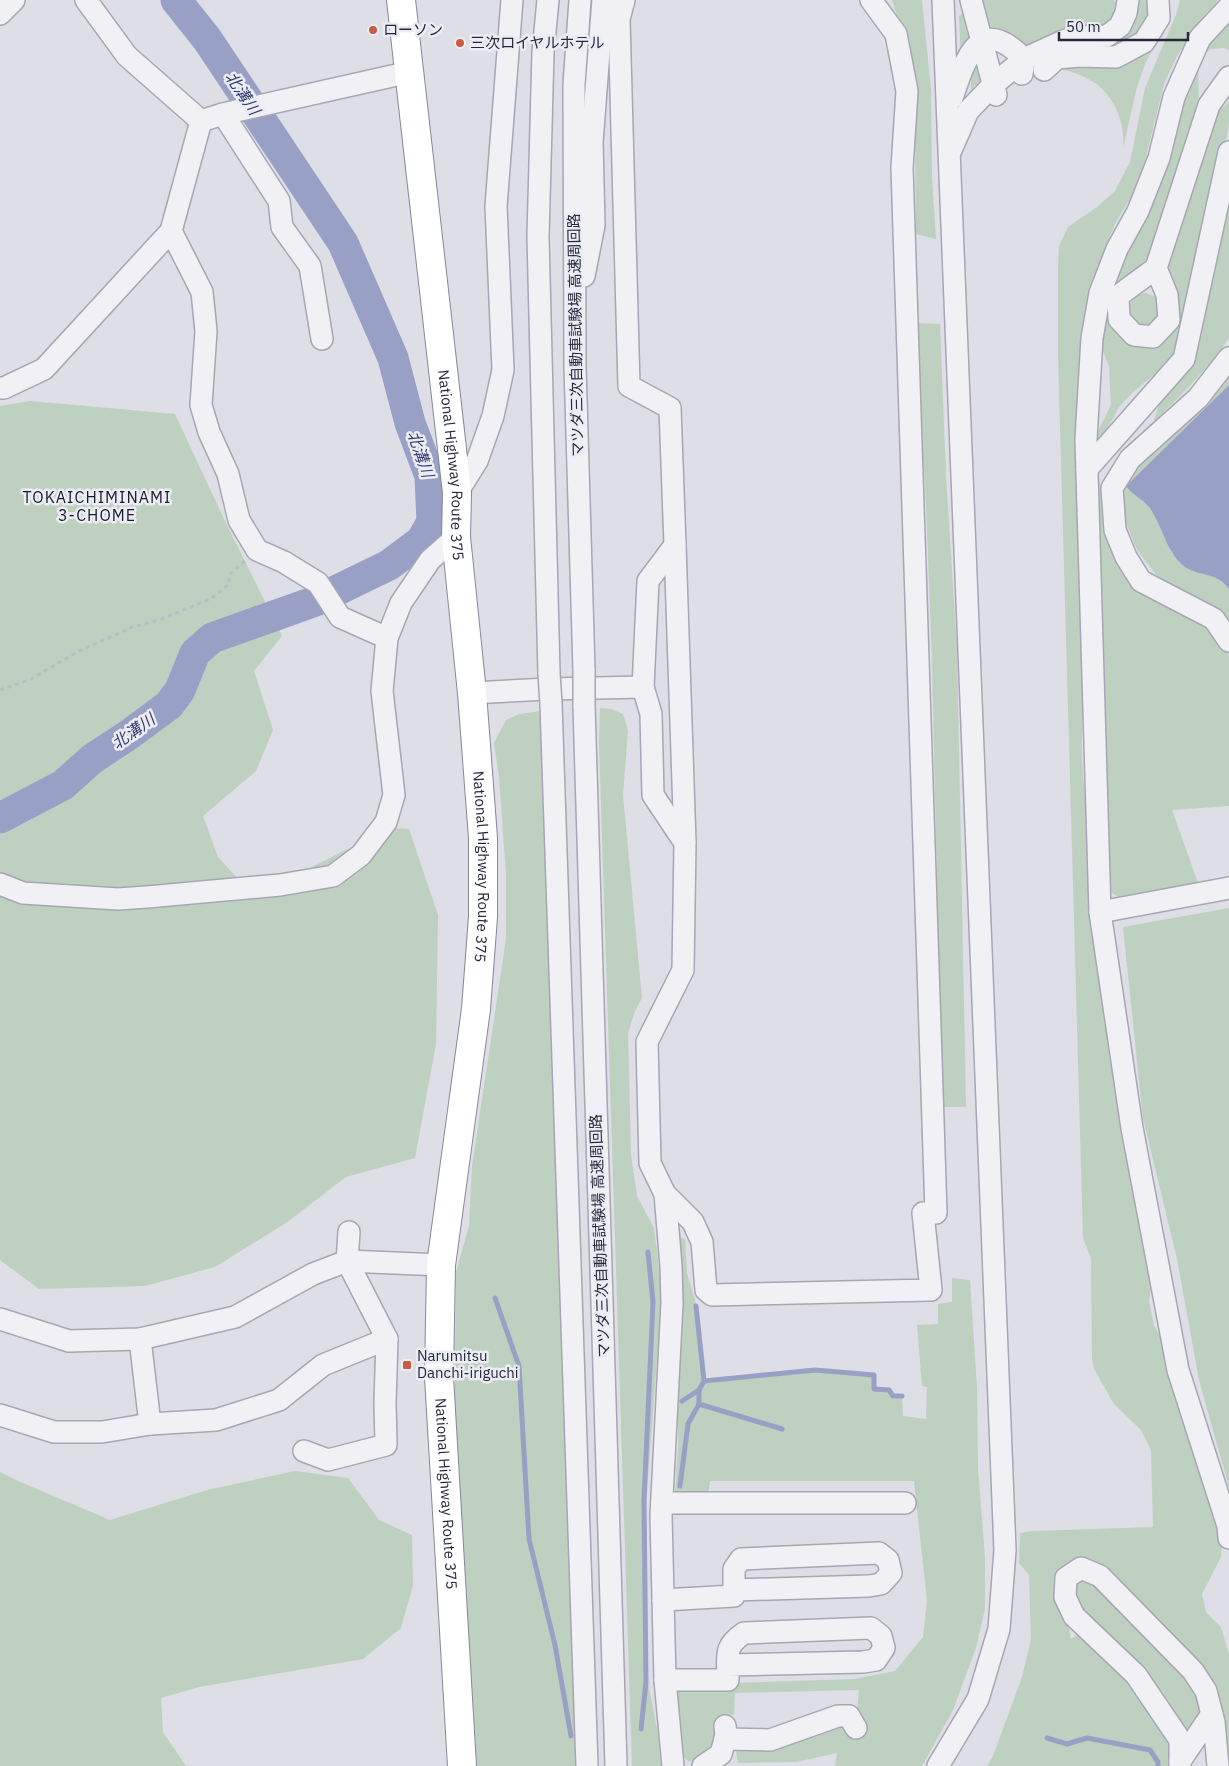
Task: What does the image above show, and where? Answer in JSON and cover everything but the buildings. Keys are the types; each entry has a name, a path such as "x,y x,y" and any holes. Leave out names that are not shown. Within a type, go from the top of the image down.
{"highway":[{"name":"National Highway Route 375","path":"401,0 457,493 456,536 472,693 483,838 483,918 476,1009 442,1266 439,1377 462,1766"}],"street":[{"path":"0,14 14,0"},
{"path":"86,0 127,56 201,121"},
{"path":"457,493 477,462 493,416 503,370 496,206 512,0"},
{"path":"548,0 543,52 538,237 551,704 588,1766"},
{"name":"マツダ三次自動車試験場 高速周回路","path":"580,0 574,85 575,315 584,706 616,1766"},
{"path":"575,315 594,225 592,142 603,0"},
{"path":"624,0 619,19 629,386 670,408 684,793 684,970 647,1042 650,1163 664,1194 671,1266 672,1303 662,1503 665,1680 673,1766"},
{"path":"664,1194 693,1222 702,1242 706,1290 712,1295 931,1290 923,1213 936,1213 936,1203 902,168 907,91 896,34 871,0"},
{"path":"949,154 968,112 1023,68 1060,42 1075,37 1107,36 1120,26 1126,13 1128,0"},
{"path":"1044,70 1056,58 1078,56 1116,57 1144,42 1159,18 1158,0"},
{"path":"938,1766 978,1699 999,1629 1005,1550 943,2"},
{"path":"972,2 995,91"},
{"path":"1229,7 1200,38 1174,96 1159,158 1138,211 1117,249 1100,293 1092,338 1086,439 1100,912 1132,1128 1178,1370 1228,1526 1229,1538"},
{"path":"947,110 971,50 982,41 996,40 1011,46 1023,68"},
{"path":"201,121 223,114 410,72"},
{"path":"1156,268 1209,105 1229,77"},
{"path":"223,114 279,201 282,227 310,266 322,339"},
{"path":"0,388 4,388 44,369 171,231 201,121"},
{"path":"1086,469 1184,359 1229,152"},
{"path":"171,231 202,292 206,331 201,405 206,423 228,474 239,520 257,550 284,562 318,583 340,617 387,638"},
{"path":"1229,358 1198,398 1130,459 1112,488 1115,530 1126,557 1141,581 1214,619 1229,641"},
{"path":"0,884 23,893 118,899 280,884 333,876 361,855 386,822 394,795 382,692 387,638 401,603 430,560 456,536"},
{"path":"675,545 648,581 643,687 651,714 653,795 685,843"},
{"path":"472,693 557,688 643,687"},
{"path":"1100,912 1229,888"},
{"path":"304,1451 328,1460 386,1445 387,1338 347,1261 349,1232"},
{"path":"0,1319 69,1341 140,1339 235,1317 313,1274 347,1261 442,1266"},
{"path":"0,1414 54,1432 102,1432 150,1424 216,1420 279,1400 323,1366 387,1338"},
{"path":"140,1339 150,1424"},
{"path":"662,1503 905,1503"},
{"path":"663,1600 734,1596 734,1590 734,1569 741,1559 879,1553 888,1560 891,1573 881,1584 869,1586 734,1590"},
{"path":"1180,1763 1180,1740 1136,1675 1074,1616 1065,1598 1066,1578 1081,1568 1100,1576 1193,1671 1206,1691 1212,1714 1218,1766"},
{"path":"665,1680 728,1680 728,1665 728,1654 732,1642 744,1633 871,1628 882,1636 884,1648 876,1660 863,1662 728,1665"},
{"path":"1180,1763 1212,1714"},
{"path":"703,1766 721,1754 725,1732 770,1740 838,1716 849,1716 856,1728"},
{"path":"671,1741 678,1761 686,1766"}],"path":[{"path":"0,690 29,680 81,650 124,631 162,619 212,598 229,584 229,575 257,550"}],"green space":[{"path":"892,0 922,0 931,89 932,178 936,239 916,234 915,138 918,85"},
{"path":"981,0 1114,0 1117,10 1108,25 1026,52 991,32"},
{"path":"1140,0 1153,0 1152,17 1124,49 1051,48 1134,13"},
{"path":"1180,0 1217,0 1215,6 1207,12 1178,54 1165,81 1144,164 1133,193 1115,224 1090,285 1082,333 1082,758 1096,960 1153,1272 1149,1301 1154,1326 1167,1346 1222,1530 1221,1557 1202,1594 1206,1612 1221,1627 1229,1655 1229,1766 1226,1766 1222,1730 1143,1605 1069,1567 1068,1624 1071,1639 1078,1635 1087,1638 1134,1686 1164,1735 1169,1746 1173,1766 987,1766 993,1756 1022,1677 1031,1640 1029,1575 1019,1563 1020,1533 1153,1527 1151,1450 1141,1430 1114,1404 1094,1369 1092,1360 1091,1258 1083,1238 1058,355 1058,265 1059,246 1068,227 1097,207 1115,191 1130,162 1145,88 1176,15"},
{"path":"1229,12 1229,50 1223,48 1211,49 1203,54 1198,63 1199,105 1147,266 1113,298 1148,345 1165,340 1177,326 1168,261 1214,115 1229,102 1229,123 1226,141 1177,349 1172,360 1133,392 1119,407 1103,437 1098,439 1097,433 1111,405 1109,366 1100,344 1100,326 1203,41"},
{"path":"963,13 971,46 961,59 959,16"},
{"path":"1159,37 1145,64 1137,87 1123,148 1120,118 1111,99 1097,84 1072,72 1055,68"},
{"path":"974,58 984,87 980,84 974,86 971,91 971,61"},
{"path":"1229,188 1229,338 1203,372 1153,423 1160,402 1186,375"},
{"path":"1146,293 1156,297 1161,318 1147,327 1135,323 1129,314 1132,300"},
{"path":"916,323 940,324 946,477 957,648 966,1107 942,1107 932,661"},
{"path":"1229,368 1229,385 1126,486 1148,506 1158,521 1172,554 1201,574 1214,576 1229,589 1229,624 1217,610 1158,577 1137,550 1125,520 1119,495 1130,474"},
{"path":"30,401 175,414 282,636 254,671 273,730 256,771 203,816 218,857 251,893 310,868 389,828 409,829 438,915 436,1044 415,1158 346,1177 286,1223 215,1267 145,1286 39,1289 0,1260 0,406"},
{"path":"1099,476 1104,519 1121,565 1140,593 1208,627 1226,649 1229,656 1229,806 1172,810 1198,883 1121,899 1111,892 1106,877"},
{"path":"600,708 611,709 623,714 628,731 623,795 642,998 635,1011 628,1033 631,1155 637,1196 654,1228 662,1292 644,1532 647,1677 658,1734 661,1766 632,1766 599,744"},
{"path":"541,711 579,1766 477,1766 463,1546 454,1445 456,1272 469,1226 472,1166 506,939 506,874 499,777 494,743 506,720 519,714"},
{"path":"1229,908 1229,1487 1199,1380 1177,1259 1143,1118 1123,927"},
{"path":"679,1236 685,1239 687,1273 695,1300 704,1381 815,1370 874,1375 874,1389 889,1390 893,1396 902,1396 903,1416 926,1419 927,1387 922,1386 917,1325 938,1324 938,1304 952,1302 952,1278 970,1280 977,1388 978,1469 985,1557 985,1609 976,1648 953,1710 922,1766 835,1766 837,1753 796,1762 738,1763 736,1751 743,1745 857,1711 859,1690 735,1693 734,1715 718,1717 715,1742 710,1754 701,1760 688,1761 681,1753 670,1685 854,1679 895,1671 923,1637 927,1601 914,1481 710,1481 708,1497 675,1494 678,1447 678,1383 682,1329"},
{"path":"295,1471 348,1478 379,1520 412,1535 413,1585 401,1628 363,1659 199,1687 161,1698 163,1732 186,1766 0,1766 0,1472 110,1520 207,1490"},
{"path":"1091,1576 1185,1671 1205,1710 1186,1742 1076,1613 1071,1584"}],"water":[{"path":"1229,385 1229,589 1224,583 1214,577 1197,573 1185,567 1179,561 1169,547 1154,514 1126,486"}],"waterway":[{"name":"北溝川","path":"0,818 63,785 92,759 169,705 180,690 195,653 212,638 313,602 389,565 421,541 432,522 430,476 410,423 393,358 343,243 207,39 176,0"},
{"path":"641,1729 646,1682 644,1500 653,1302 648,1252"},
{"path":"495,1298 519,1366 529,1539 555,1645 571,1736"},
{"path":"696,1306 704,1381"},
{"path":"699,1390 704,1381 815,1370 874,1375 874,1389 889,1390 893,1396 902,1396"},
{"path":"682,1401 699,1390 699,1404 782,1429"},
{"path":"680,1486 688,1424 699,1404"},
{"path":"1047,1738 1067,1744 1087,1738 1150,1750 1158,1762 1158,1766"}],"place":[{"name":"ローソン","path":"373,30"},
{"name":"三次ロイヤルホテル","path":"460,43"},
{"name":"Narumitsu Danchi-iriguchi","path":"407,1365"}],"district":[{"name":"TOKAICHIMINAMI 3-CHOME","path":"97,506"}]}
